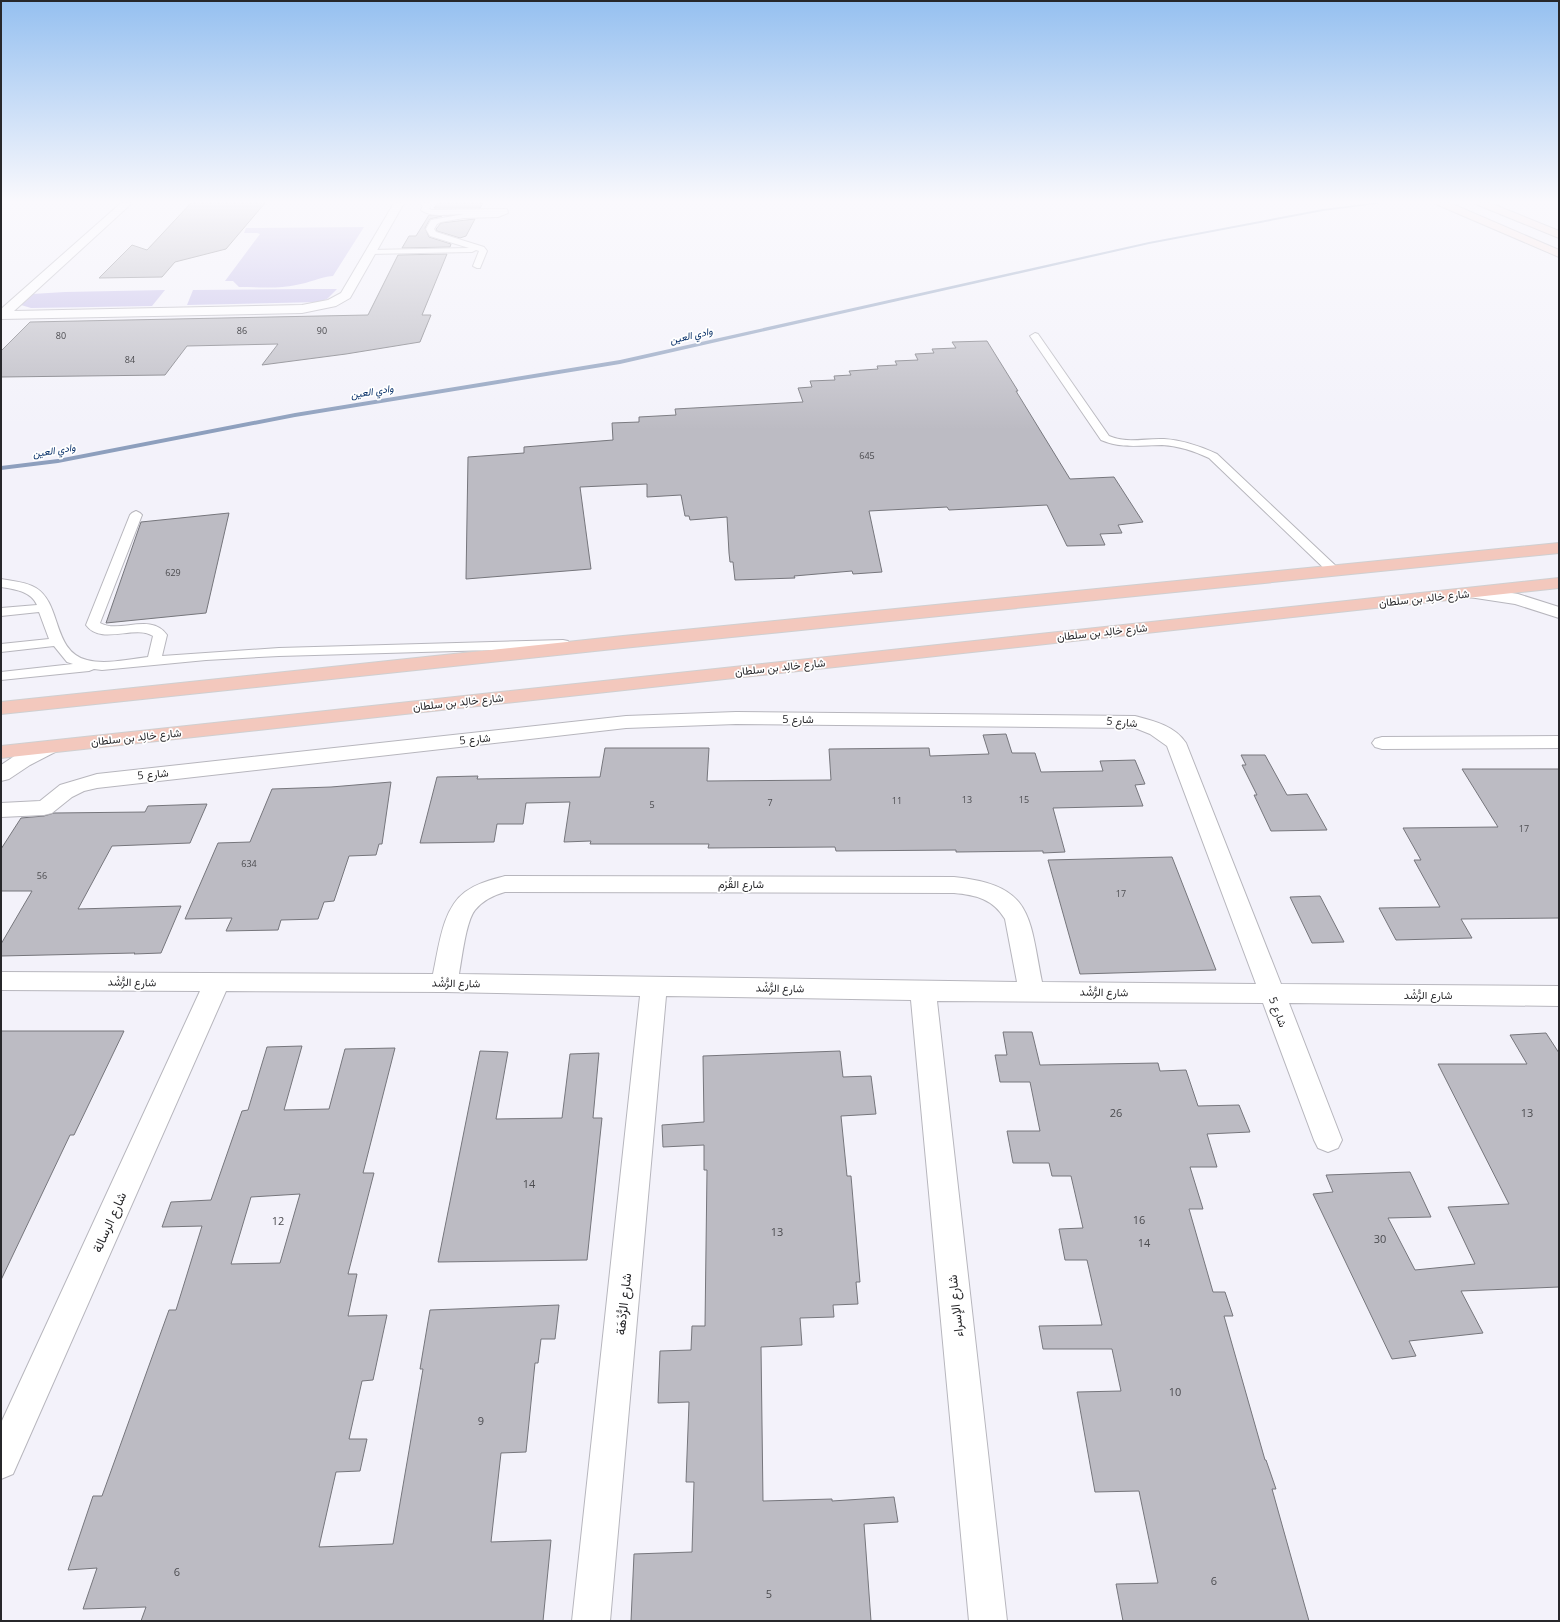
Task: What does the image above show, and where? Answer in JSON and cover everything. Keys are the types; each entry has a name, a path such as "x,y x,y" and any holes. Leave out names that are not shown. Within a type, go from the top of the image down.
{"main road":[{"path":"1,708 623,642 1559,548"},
{"name":"شارع خالِد بن سلطان","path":"1,752 1559,583"}],"street":[{"path":"1,315 42,279"},
{"path":"1,315 159,313 312,308 332,303 346,295 355,279"},
{"path":"1475,593 1518,599 1559,613"},
{"name":"شارع 5","path":"1,810 44,808 70,789 97,781 626,722 722,718 1135,722 1152,726 1166,734 1176,743 1328,1140"},
{"path":"1382,743 1559,742"},
{"path":"1,774 23,760 50,747"},
{"name":"شارع القُرْم","path":"444,983 460,918 465,906 475,896 489,888 505,884 954,885 974,887 993,893 1008,904 1017,918 1032,991"},
{"name":"شارع الرُّشْد","path":"1,981 444,983 922,991 1559,996"},
{"name":"شارع الرسالة","path":"1,1462 217,983"},
{"name":"شارع الرُّدْهَة","path":"591,1621 654,986"},
{"name":"شارع الإسراء","path":"922,991 988,1621"}],"lane":[{"path":"1035,336 1105,438 1121,443 1162,442 1184,445 1204,451 1213,456 1334,571"},
{"path":"136,515 93,622 93,626 102,630 140,628 156,632 160,635 154,660"},
{"path":"1,583 19,586 32,591 41,599 57,642 72,659 85,664 102,666"},
{"path":"1,612 44,608"},
{"path":"1,648 57,642"},
{"path":"1,676 154,660 279,652 623,642"}],"shaded area":[{"path":"227,279 321,279 301,284 275,287 239,287 233,281 225,281"},
{"path":"337,289 327,299 319,302 187,305 193,290"},
{"path":"165,290 152,306 31,308 21,305 32,294"}],"building":[{"path":"386,279 437,279 422,315 431,315 420,342 346,354 262,365 278,344 187,346 165,375 1,377 1,351 30,322 368,315"},
{"path":"987,341 1070,479 1114,477 1143,522 1118,525 1122,533 1100,534 1105,545 1067,546 1047,505 949,510 947,507 869,511 882,572 853,574 852,571 794,576 795,578 735,580 733,562 730,562 727,517 690,520 689,516 685,516 681,495 647,497 647,484 580,487 591,569 466,579 468,457 524,453 524,447 613,440 612,423 639,422 639,417 676,415 675,409 803,402 798,388 812,387 810,381 835,380 834,376 851,375 849,371 878,369 877,366 897,365 895,361 918,360 915,354 934,353 932,349 956,348 952,342"},
{"path":"229,513 206,613 106,623 141,522"},
{"path":"1006,734 1012,753 1035,753 1041,772 1103,771 1100,761 1135,760 1145,784 1135,785 1143,806 1053,808 1065,852 956,852 956,850 836,851 835,847 708,848 709,844 590,844 591,841 564,842 570,802 526,803 523,824 497,824 494,842 420,843 437,777 478,776 477,779 600,777 605,748 709,748 707,781 831,780 829,749 929,748 930,756 989,754 983,735"},
{"path":"1241,755 1265,755 1287,795 1307,794 1327,830 1271,831 1254,795 1257,795 1242,765 1246,765"},
{"path":"1462,769 1559,769 1559,918 1461,919 1472,938 1396,940 1379,908 1440,907 1414,860 1421,860 1403,828 1498,827"},
{"path":"391,782 382,844 379,844 376,855 349,856 334,901 324,902 318,919 281,920 278,930 226,931 232,918 185,919 218,843 250,842 272,789 331,787"},
{"path":"207,804 190,843 112,846 78,909 181,906 161,953 1,956 1,944 32,891 1,891 1,849 21,818 44,816 54,813 145,812 148,806"},
{"path":"1172,857 1216,970 1080,974 1048,860"},
{"path":"1320,896 1344,942 1312,943 1290,897"},
{"path":"1,1031 124,1031 74,1135 70,1135 1,1280"},
{"path":"1003,1032 1032,1032 1040,1065 1158,1063 1160,1071 1186,1070 1198,1106 1239,1105 1250,1132 1207,1134 1217,1167 1190,1167 1203,1209 1189,1209 1213,1292 1225,1292 1233,1316 1224,1316 1265,1460 1276,1489 1272,1489 1309,1621 1123,1621 1116,1584 1158,1583 1139,1491 1095,1492 1077,1392 1121,1391 1112,1349 1043,1349 1039,1326 1102,1325 1087,1260 1065,1260 1059,1229 1083,1228 1071,1176 1052,1176 1049,1163 1013,1163 1007,1131 1040,1131 1030,1082 1000,1082 995,1055 1007,1055"},
{"path":"1546,1033 1559,1053 1559,1287 1461,1291 1483,1333 1409,1341 1416,1356 1392,1359 1313,1194 1333,1192 1326,1175 1410,1172 1431,1217 1388,1218 1415,1270 1475,1264 1448,1207 1509,1204 1438,1064 1527,1064 1510,1035"},
{"path":"302,1046 284,1110 329,1109 345,1049 395,1048 363,1173 374,1173 348,1274 357,1274 348,1316 387,1315 373,1380 362,1381 349,1439 367,1439 360,1471 336,1472 319,1547 393,1544 423,1369 420,1369 430,1310 559,1305 555,1339 541,1339 538,1363 535,1363 526,1452 501,1453 491,1542 551,1540 543,1621 141,1621 146,1607 83,1609 97,1568 68,1570 93,1496 102,1496 169,1310 176,1310 202,1226 162,1227 171,1202 211,1200 242,1111 248,1110 267,1047","holes":["300,1194 280,1263 231,1264 251,1197"]},
{"path":"480,1051 508,1052 496,1119 562,1118 570,1054 599,1053 593,1118 602,1118 587,1260 438,1262"},
{"path":"840,1051 843,1077 871,1076 876,1114 841,1116 847,1176 851,1176 860,1282 856,1282 858,1304 833,1305 834,1317 800,1318 802,1345 761,1347 763,1501 832,1499 832,1501 894,1497 898,1522 864,1524 871,1621 631,1621 634,1554 692,1552 694,1482 686,1482 689,1402 658,1403 660,1351 691,1350 692,1326 705,1326 707,1170 704,1170 704,1145 663,1147 662,1125 704,1122 703,1056"}],"waterway":[{"name":"وادي العين","path":"1,468 58,461 295,415 620,362 990,279"}]}
